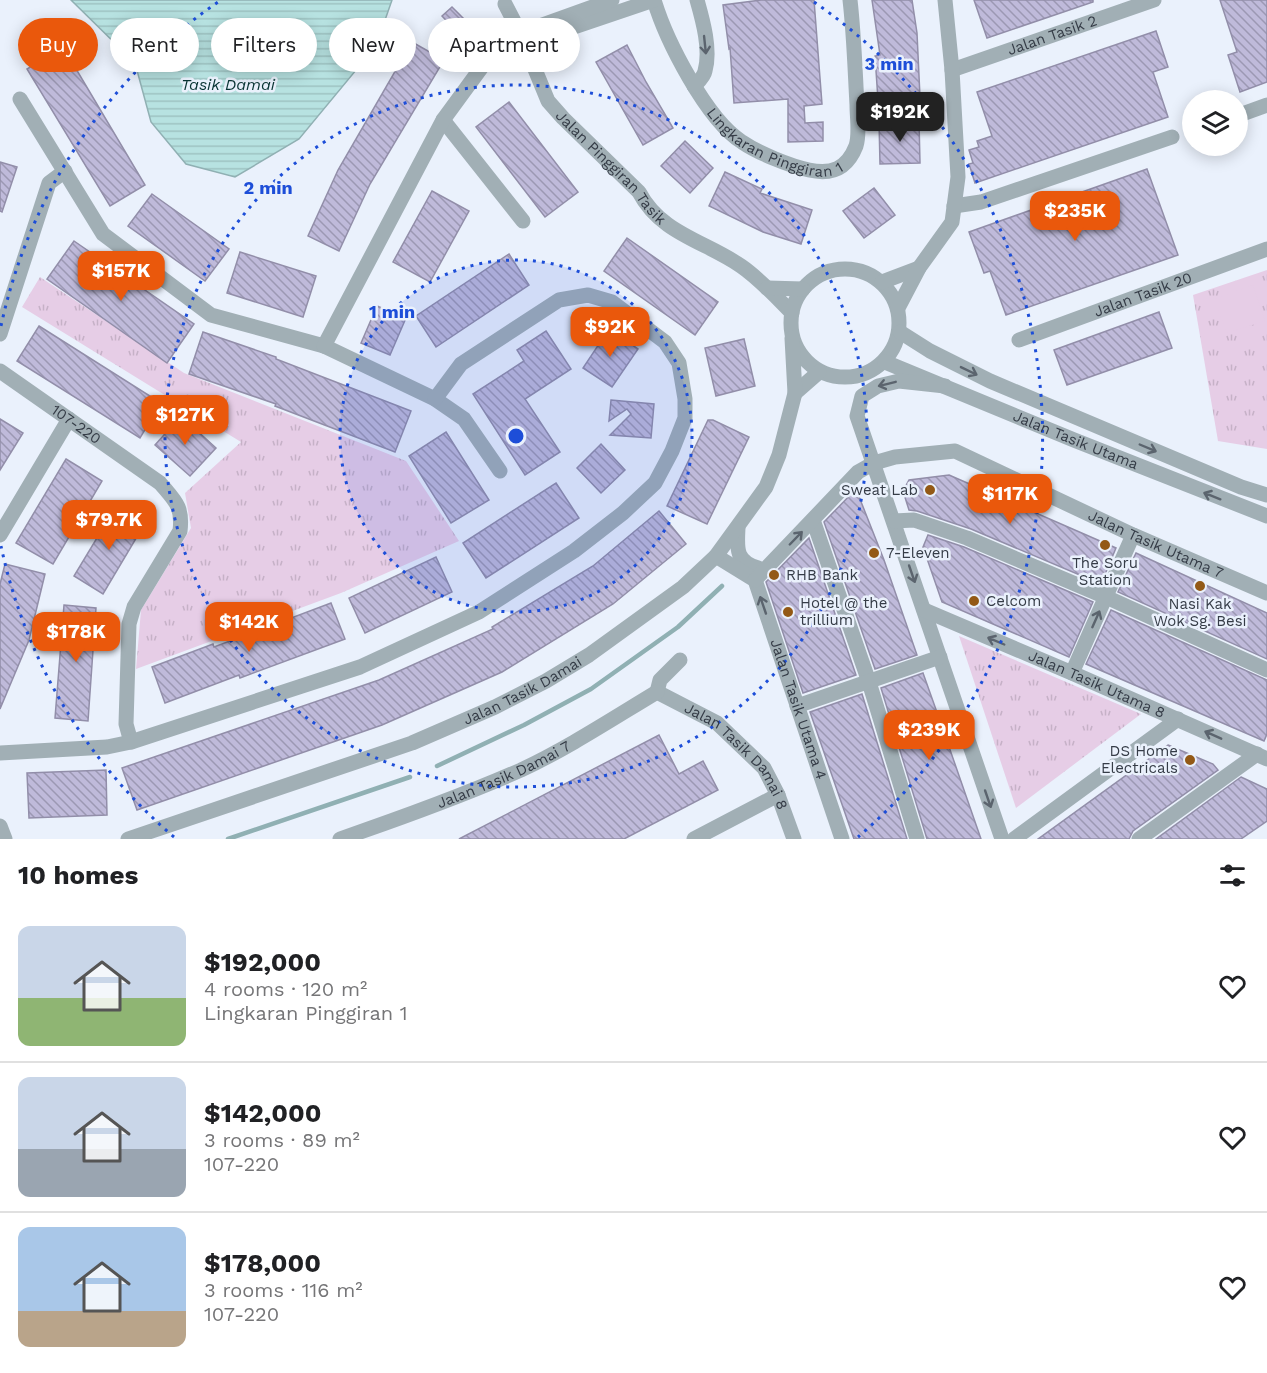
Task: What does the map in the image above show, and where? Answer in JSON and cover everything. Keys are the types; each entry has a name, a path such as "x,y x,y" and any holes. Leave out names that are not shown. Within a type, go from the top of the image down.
{"street":[{"name":"Lingkaran Pinggiran 1","path":"569,18 612,0"},
{"name":"Lingkaran Pinggiran 1","path":"580,21 654,0 666,35 694,86 726,129 742,143 796,167 825,173 834,171 844,164 856,145 858,128 850,0"},
{"name":"Lingkaran Pinggiran 1","path":"694,86 705,73 707,56 697,0"},
{"path":"898,308 919,268 952,222 958,177 952,70 945,0"},
{"name":"Jalan Tasik 2","path":"952,70 1154,0"},
{"name":"Jalan Pinggiran Tasik","path":"505,4 512,18"},
{"name":"Lingkaran Pinggiran 1","path":"443,120 478,72"},
{"name":"Jalan Pinggiran Tasik","path":"536,72 548,101 639,192 646,206 664,224 742,266 792,313"},
{"path":"20,99 104,234 211,315 324,346 435,399 464,418 500,471"},
{"path":"1248,112 1267,105"},
{"path":"324,346 443,120 523,221"},
{"path":"954,206 981,202 1172,137"},
{"path":"0,334 49,183 64,171"},
{"name":"Jalan Tasik 20","path":"1019,340 1267,249"},
{"path":"882,282 919,268"},
{"path":"841,269 869,274 882,282 892,294 898,308 900,332 885,362 870,372 854,378 836,377 819,372 807,363 792,338 792,313 803,289 820,275 841,269"},
{"path":"767,288 803,289"},
{"path":"0,753 107,747 131,742 360,667 479,612 574,551 624,513 655,483 672,451 685,418 685,399 679,363 665,342 612,302 588,295 559,300 461,364 435,399"},
{"name":"Jalan Tasik Utama","path":"900,332 930,351 990,381 1230,482 1267,495"},
{"name":"Jalan Tasik Damai","path":"128,839 412,742 495,707 546,681 589,654 683,587 716,556 766,487 779,455 795,393 792,338"},
{"name":"Jalan Tasik Utama","path":"885,362 1267,516"},
{"name":"107-220","path":"0,371 160,483 176,502 182,516 180,531 134,607 129,624 126,724 131,742"},
{"path":"795,393 819,372"},
{"path":"945,386 899,381 878,386 862,396 857,416 1002,839"},
{"path":"981,400 990,381"},
{"path":"0,535 69,419"},
{"name":"Jalan Tasik Utama 7","path":"874,463 895,457 955,451 1133,535 1267,594"},
{"path":"716,556 754,580 858,472 874,463"},
{"path":"813,520 869,682 917,839"},
{"path":"894,521 915,520 946,531 1106,597 1267,670"},
{"path":"738,528 738,552 742,561 755,568 766,568"},
{"path":"1072,673 1133,535"},
{"name":"Jalan Tasik Utama 4","path":"754,580 842,839"},
{"name":"Jalan Tasik Utama 8","path":"924,610 1265,757"},
{"path":"797,706 940,657"},
{"path":"657,692 660,680 680,660"},
{"name":"Jalan Tasik Damai 8","path":"657,692 717,723 764,768 778,795 794,839"},
{"name":"Jalan Tasik Damai 7","path":"340,839 426,809 522,769 657,692"},
{"path":"1014,839 1178,720"},
{"path":"1139,839 1265,757"},
{"path":"694,839 778,795"}],"green space":[{"path":"1267,270 1267,449 1218,441 1193,295"},
{"path":"40,277 184,373 406,461 459,541 341,593 136,669 141,610 191,528 185,493 241,442 22,307"},
{"path":"1253,285 1265,321 1227,333 1214,299"},
{"path":"959,636 1141,714 1016,808"}],"water":[{"name":"Tasik Damai","path":"71,0 392,0 386,18 329,18 329,72 354,72 299,139 235,177 186,164 151,122 137,72 199,72 199,18 110,18 110,38 98,27 98,18 89,18"}],"building":[{"path":"761,0 814,0 822,104 804,106 805,123 823,122 823,141 788,142 788,99 734,103 730,48 723,5"},
{"path":"872,0 912,0 917,33 920,97 878,100 875,56 880,55"},
{"path":"974,0 1093,0 1093,2 987,38"},
{"path":"1220,0 1267,0 1267,82 1239,90 1228,55 1237,52"},
{"path":"452,7 463,18 444,18 442,16"},
{"path":"1156,31 1168,67 1153,72 1168,117 975,183 969,164 973,163 969,150 979,147 977,141 992,136 977,92"},
{"path":"416,44 428,51 428,72 437,72 370,184 339,251 308,236 338,170 395,72 416,72"},
{"path":"627,45 673,128 643,145 596,62"},
{"path":"29,72 78,72 145,185 110,206"},
{"path":"509,102 578,192 545,217 476,127"},
{"path":"919,121 920,163 880,164 879,122"},
{"path":"685,141 713,168 690,193 661,166"},
{"path":"0,162 17,167 2,212 0,211"},
{"path":"1147,169 1178,255 1006,315 990,271 984,273 969,232"},
{"path":"725,172 762,189 760,193 812,210 801,244 763,232 709,206"},
{"path":"874,188 895,215 864,238 843,211"},
{"path":"432,191 469,211 430,282 393,262"},
{"path":"152,194 229,249 205,281 128,226"},
{"path":"627,238 718,302 695,335 604,271"},
{"path":"74,241 194,324 167,363 47,279"},
{"path":"240,252 316,276 303,317 227,293"},
{"path":"509,254 529,285 436,347 416,316"},
{"path":"377,306 406,318 390,355 361,343"},
{"path":"1159,312 1172,348 1067,385 1054,350"},
{"path":"39,326 161,403 140,438 17,361"},
{"path":"609,329 638,349 612,387 583,368"},
{"path":"546,331 571,369 525,399 560,452 525,475 473,394 524,361 517,350"},
{"path":"203,332 276,357 276,359 411,411 395,452 275,406 276,404 189,374"},
{"path":"744,339 755,386 716,396 705,348"},
{"path":"611,400 654,404 651,438 610,435 631,414 627,409 609,421"},
{"path":"181,416 216,448 190,476 155,445"},
{"path":"0,419 23,433 0,470"},
{"path":"708,420 713,420 749,437 707,524 667,506"},
{"path":"446,432 489,500 451,523 409,456"},
{"path":"601,444 625,470 601,493 577,468"},
{"path":"66,459 102,481 53,564 16,543"},
{"path":"949,475 1116,548 1101,584 971,529 909,510 903,491 909,480"},
{"path":"556,483 579,518 486,578 463,543"},
{"path":"856,489 917,655 875,669 824,522"},
{"path":"115,508 144,525 103,594 74,576"},
{"path":"659,511 686,544 613,604 502,672 382,725 137,810 122,768 379,680 493,629 492,627 593,566"},
{"path":"928,535 964,547 1093,602 1069,657 942,602 923,547"},
{"path":"809,538 856,675 803,693 766,582"},
{"path":"1136,553 1267,613 1267,659 1118,592"},
{"path":"436,557 452,592 365,633 349,598"},
{"path":"5,564 45,574 29,640 0,709 0,584"},
{"path":"331,603 345,639 165,703 152,667 213,644 214,647"},
{"path":"64,605 96,608 88,721 55,718"},
{"path":"1111,610 1267,680 1267,734 1264,741 1086,664"},
{"path":"923,673 981,839 927,839 881,688"},
{"path":"862,694 907,839 854,839 810,712"},
{"path":"659,735 679,774 703,761 718,790 624,839 459,839"},
{"path":"1168,745 1213,764 1218,770 1133,831 1129,839 1038,839"},
{"path":"106,770 107,815 29,818 27,773"},
{"path":"1241,777 1267,789 1267,821 1241,839 1156,839"}],"waterway":[{"path":"437,766 524,725 591,689 678,627 722,586"},
{"path":"228,839 410,777"}],"place":[{"name":"Sweat Lab","path":"930,490"},
{"name":"The Soru Station","path":"1105,545"},
{"name":"7-Eleven","path":"874,553"},
{"name":"RHB Bank","path":"774,575"},
{"name":"Nasi Kak Wok Sg. Besi","path":"1200,586"},
{"name":"Celcom","path":"974,601"},
{"name":"Hotel @ the trillium","path":"788,612"},
{"name":"DS Home Electricals","path":"1190,760"}]}
